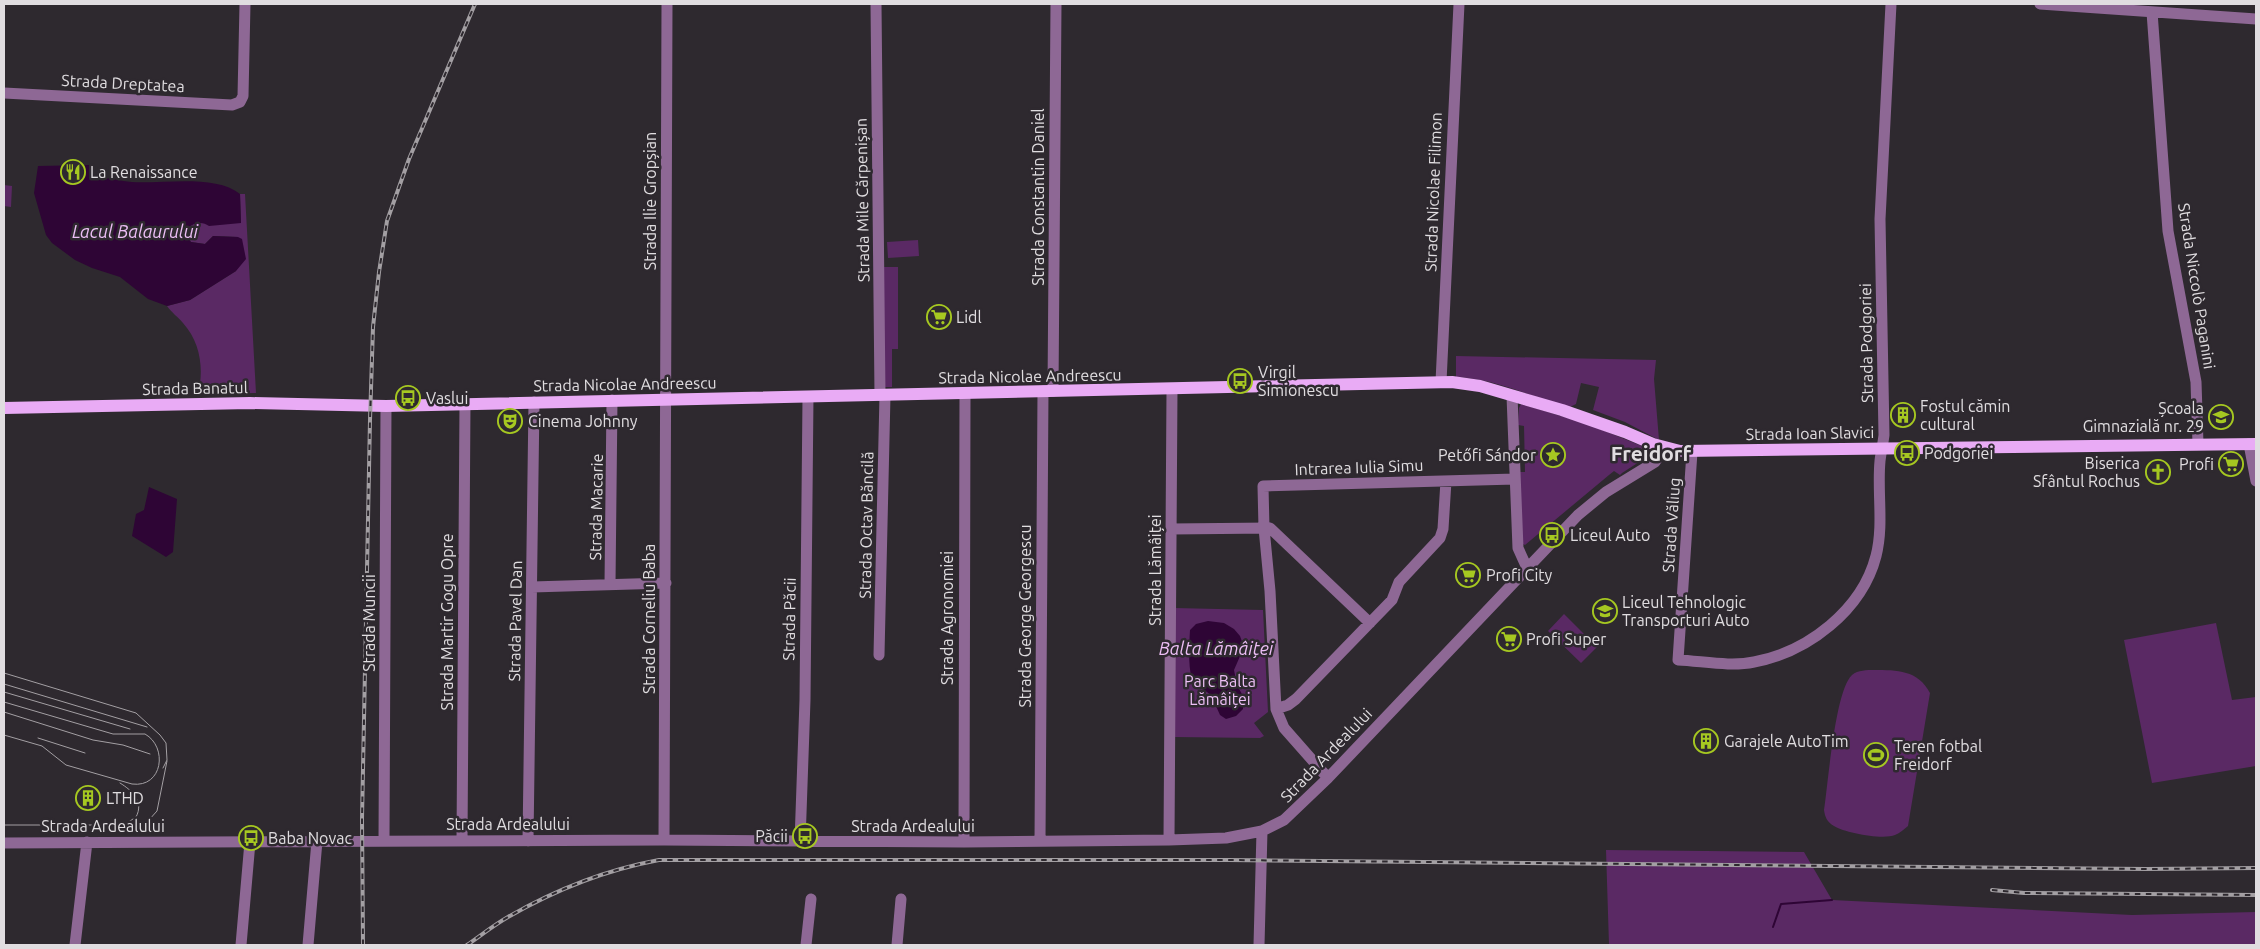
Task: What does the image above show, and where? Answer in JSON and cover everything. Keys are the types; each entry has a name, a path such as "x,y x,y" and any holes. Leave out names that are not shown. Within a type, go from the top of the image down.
{"main road":[{"name":"Strada Nicolae Andreescu","path":"386,406 1048,391 1172,390 1441,382 1480,386 1610,426 1664,448"},
{"name":"Strada Banatul","path":"4,408 250,403 386,406"},
{"name":"Strada Ioan Slavici","path":"1664,448 1692,452 2253,444"}],"street":[{"name":"Strada Dreptatea","path":"4,93 232,105 240,102 243,96 246,4"},
{"name":"Strada Ilie Gropșian","path":"666,4 667,399"},
{"name":"Strada Mile Cărpenișan","path":"876,4 883,395"},
{"name":"Strada Constantin Daniel","path":"1048,391 1056,4"},
{"name":"Strada Nicolae Filimon","path":"1441,382 1459,4"},
{"name":"Strada Podgoriei","path":"1678,660 1737,664 1767,659 1807,642 1842,614 1868,578 1876,556 1879,542 1880,464 1884,435 1880,219 1891,4"},
{"path":"2040,4 2256,20"},
{"name":"Strada Niccolò Paganini","path":"2152,12 2168,231 2196,382 2198,444"},
{"name":"Strada Lămâiței","path":"1169,840 1172,390"},
{"name":"Strada George Georgescu","path":"1040,842 1048,391"},
{"name":"Strada Agronomiei","path":"964,842 965,393"},
{"name":"Strada Octav Băncilă","path":"879,655 883,395"},
{"path":"1512,396 1518,548 1527,568"},
{"name":"Strada Păcii","path":"800,842 806,700 804,611 808,397"},
{"name":"Strada Corneliu Baba","path":"664,840 667,399"},
{"name":"Strada Macarie","path":"610,584 612,400"},
{"name":"Strada Pavel Dan","path":"528,840 534,402"},
{"name":"Strada Martir Gogu Opre","path":"462,840 465,403"},
{"name":"Strada Muncii","path":"384,841 386,406"},
{"path":"2253,444 2256,481"},
{"name":"Strada Ardealului","path":"5,846 86,842 462,840 1040,842 1226,838 1262,831 1288,817 1328,778 1584,510 1606,492 1655,462 1664,448"},
{"name":"Strada Văliug","path":"1678,660 1692,452"},
{"name":"Intrarea Iulia Simu","path":"1264,528 1263,486 1516,479"},
{"path":"1276,709 1288,705 1296,699 1370,623 1392,600 1399,582 1440,538 1443,530 1446,480"},
{"path":"1264,528 1270,591 1276,709 1284,728 1328,778"},
{"path":"1171,529 1264,528 1274,530 1370,623"},
{"path":"532,587 666,583"},
{"path":"1259,945 1262,831"},
{"path":"308,945 317,841"},
{"path":"75,945 86,842"},
{"path":"241,945 250,842"},
{"path":"806,945 811,899"},
{"path":"897,945 900,899"}],"green space":[{"path":"4,185 12,186 11,207 4,206"},
{"path":"240,194 245,194 256,393 198,394 201,366 194,339 167,306 190,300 236,271 238,237 213,236 205,244 191,242 187,237 185,229 195,223 241,223"},
{"path":"918,240 919,256 888,258 887,242"},
{"path":"883,267 898,267 898,349 892,349 892,387 884,387"},
{"path":"1456,356 1656,360 1654,379 1659,440 1625,422 1593,410 1599,387 1581,383 1576,404 1568,408 1527,393 1485,381 1456,377"},
{"path":"1521,404 1585,423 1642,446 1645,450 1645,455 1639,462 1620,475 1614,471 1525,545 1521,543 1520,472 1525,472 1524,426 1518,425"},
{"name":"Parc Balta Lămâiței","path":"1174,608 1263,610 1268,712 1254,723 1264,736 1260,738 1174,737"},
{"path":"1564,614 1597,647 1581,663 1548,631"},
{"path":"2216,623 2232,700 2256,697 2256,766 2152,783 2124,640"},
{"name":"Teren fotbal Freidorf","path":"1891,670 1906,673 1925,685 1930,693 1908,826 1897,834 1882,837 1839,829 1828,821 1824,810 1837,718 1846,684 1854,673"},
{"path":"1606,850 1804,852 1832,900 2132,915 2256,912 2256,945 1609,945"}],"water":[{"name":"Lacul Balaurului","path":"89,165 97,177 132,182 203,182 230,188 240,194 241,223 209,226 197,223 186,229 187,237 191,242 205,244 213,236 238,237 242,239 246,259 236,271 190,300 167,306 148,299 120,277 75,260 52,243 46,235 34,193 38,166"},
{"path":"149,487 177,499 173,552 166,557 132,536 136,514 144,510"},
{"name":"Balta Lămâiței","path":"1208,621 1224,623 1234,629 1240,636 1244,647 1234,670 1237,685 1243,696 1243,709 1236,716 1226,719 1220,715 1211,695 1192,681 1189,656 1190,630 1196,624"}],"waterway":[{"path":"1773,927 1781,904 1832,900"}],"tram line":[{"path":"4,673 136,713 166,743 167,760 163,768"},
{"path":"4,684 147,727"},
{"path":"4,692 130,729"},
{"path":"4,702 113,734 145,734 157,748 159,765 156,773 150,780 142,784 132,784 66,765 42,746 4,735"},
{"path":"4,712 93,740 123,745 150,754"},
{"path":"38,738 85,753"},
{"path":"4,825 135,825 148,821 157,811 167,761"},
{"path":"120,783 133,793 139,806 136,817 124,825"}],"railway":[{"path":"363,945 362,819 370,420 373,327 379,272 387,221 409,159 475,4"},
{"path":"467,945 508,917 562,890 619,869 659,860 1228,860 2146,869 2256,868"},
{"path":"1992,890 2024,893 2256,895"}],"place":[{"name":"La Renaissance","path":"73,172"},
{"name":"Lidl","path":"939,317"},
{"name":"Virgil Simionescu","path":"1240,381"},
{"name":"Vaslui","path":"408,398"},
{"name":"Fostul cămin cultural","path":"1903,415"},
{"name":"Școala Gimnazială nr. 29","path":"2221,417"},
{"name":"Cinema Johnny","path":"510,421"},
{"name":"Podgoriei","path":"1907,453"},
{"name":"Petőfi Sándor","path":"1553,455"},
{"name":"Profi","path":"2231,464"},
{"name":"Biserica Sfântul Rochus","path":"2158,472"},
{"name":"Liceul Auto","path":"1552,535"},
{"name":"Profi City","path":"1468,575"},
{"name":"Liceul Tehnologic Transporturi Auto","path":"1605,611"},
{"name":"Profi Super","path":"1509,639"},
{"name":"Garajele AutoTim","path":"1706,741"},
{"name":"Teren fotbal Freidorf","path":"1876,755"},
{"name":"LTHD","path":"88,798"},
{"name":"Păcii","path":"805,836"},
{"name":"Baba Novac","path":"251,838"}],"district":[{"name":"Freidorf","path":"1651,453"}]}
